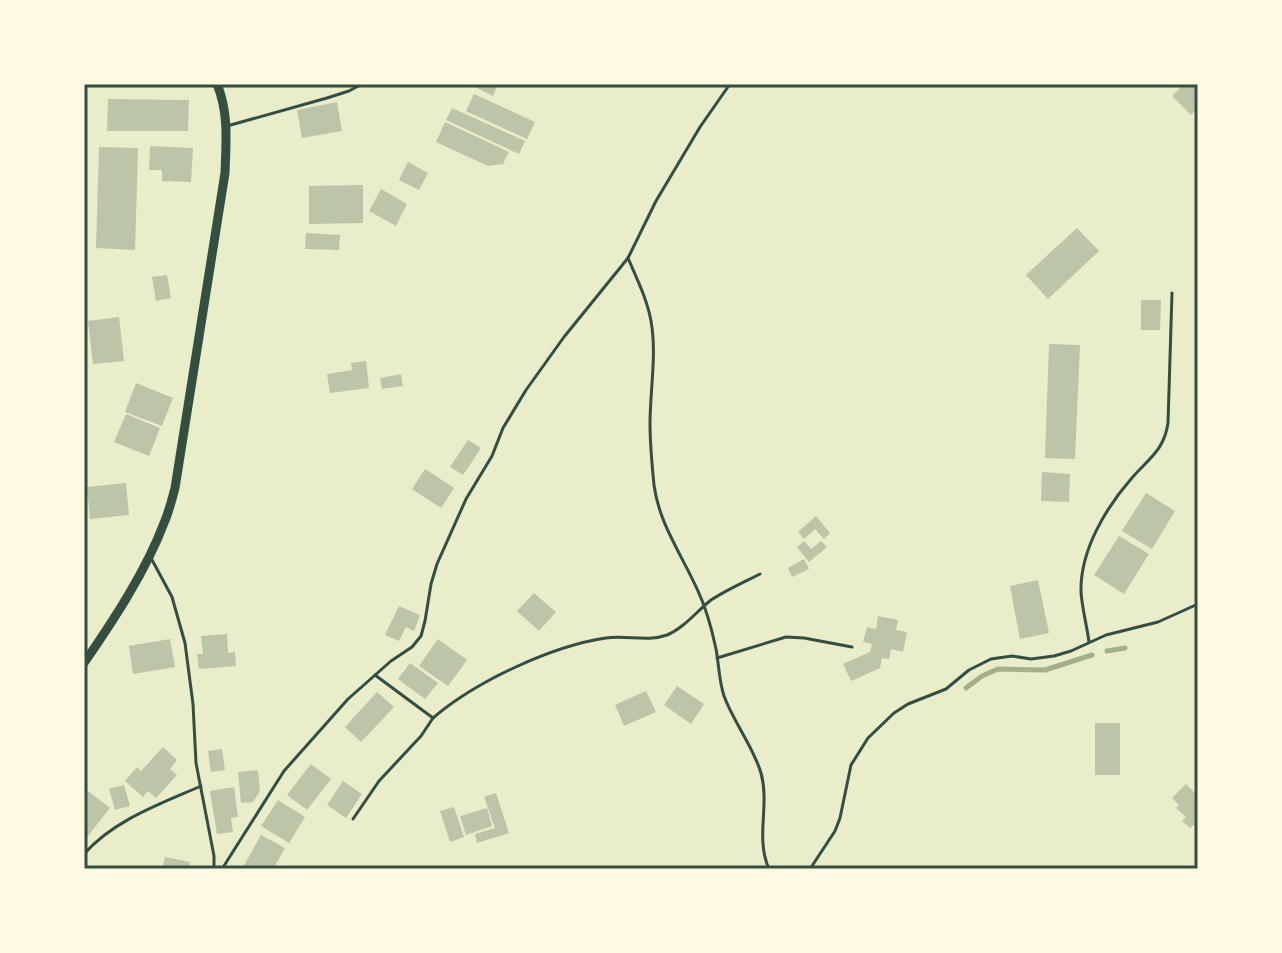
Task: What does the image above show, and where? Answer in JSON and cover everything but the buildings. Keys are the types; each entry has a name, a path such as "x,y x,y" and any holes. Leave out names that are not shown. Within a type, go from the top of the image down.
{"street":[{"path":"84,663 110,626 150,555 175,488 225,173 227,126 217,84"}],"lane":[{"path":"227,126 327,98 362,84"},
{"path":"222,869 284,771 348,699 412,647 421,636 437,564 503,428 564,337 628,258 656,201 730,84"},
{"path":"628,258 642,290 652,330 650,427 657,502 670,539 698,592 724,695 761,772 762,846 769,869"},
{"path":"1089,642 1081,593 1083,572 1096,531 1108,508 1166,439 1172,293"},
{"path":"150,555 172,597 185,643 196,763 214,869"},
{"path":"353,819 379,781 421,736 433,718 474,688 532,660 602,639 655,638 669,634 713,599 760,574"},
{"path":"810,869 835,831 851,765 868,738 894,713 946,689 969,670 991,659 1054,656 1106,635 1158,622 1198,604"},
{"path":"717,658 786,637 852,647"},
{"path":"375,675 433,718"},
{"path":"84,854 108,832 134,816 201,786"}],"waterway":[{"path":"1107,651 1125,648"},
{"path":"966,688 998,669 1045,670 1092,655"}]}
